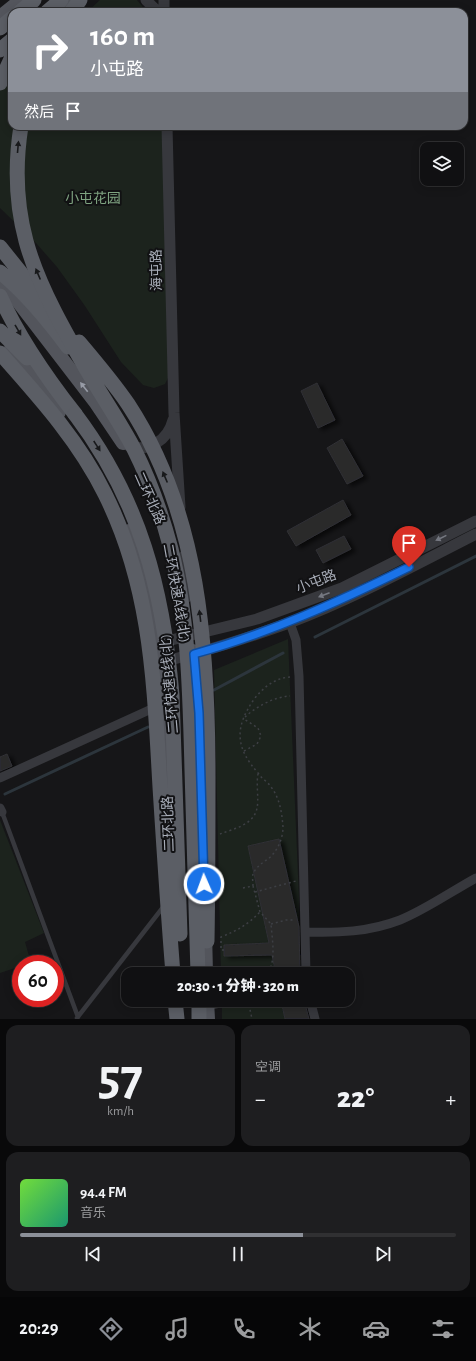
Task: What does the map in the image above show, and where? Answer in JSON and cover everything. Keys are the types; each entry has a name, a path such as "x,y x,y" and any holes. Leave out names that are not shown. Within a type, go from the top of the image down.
{"highway":[{"path":"25,8 34,0"},
{"path":"43,8 50,0"},
{"path":"51,8 61,0"},
{"path":"0,28 8,21"},
{"path":"0,50 8,43"},
{"path":"0,62 8,55"},
{"path":"0,83 8,66"},
{"path":"21,130 18,154 18,188 22,226 28,249 39,277 60,321 102,395"},
{"path":"0,247 46,305 99,366 128,405 149,442 167,482 187,544 200,614 207,694 208,811 206,967"},
{"path":"0,272 23,293 46,318 74,354 102,395"},
{"path":"0,296 30,351 51,383 75,414"},
{"path":"0,331 41,373 75,414"},
{"path":"0,353 67,432 89,464 114,512 135,571 145,616 153,668 173,967"},
{"name":"二环快速A线(北)","path":"102,395 134,450 151,488 167,534 180,592 186,641 190,695 198,967"},
{"name":"二环快速B线(北)","path":"75,414 103,455 130,506 151,566 162,614 170,666 173,710 181,967"},
{"path":"175,1007 177,1019"},
{"path":"182,1007 182,1019"}],"main road":[{"path":"11,8 21,0"},
{"path":"65,8 75,0"},
{"path":"0,17 8,11"},
{"name":"二环北路","path":"0,278 96,403 122,440 143,480 164,528 182,586 194,654 199,716 206,967"},
{"name":"二环北路","path":"0,334 93,458 113,495 130,533 143,573 158,643 164,703 173,967"},
{"path":"174,1007 174,1019"}],"street":[{"path":"146,0 154,8"},
{"name":"海屯路","path":"167,130 174,413 182,540 191,634"},
{"path":"122,440 128,445 136,448 155,444 163,439 169,431 174,413"},
{"name":"小屯路","path":"158,643 257,619 342,588 476,521"},
{"name":"小屯路","path":"160,662 229,644 290,622 342,600 476,534"},
{"path":"290,622 296,640 299,676 306,967"},
{"path":"0,778 164,703"},
{"path":"306,932 335,933 382,926 406,917 476,878"},
{"path":"312,1007 315,1019"}],"lane":[{"path":"1,810 77,1018"},
{"path":"77,1018 164,906 170,901"}],"path":[{"path":"271,967 273,960 271,924 260,912 253,886 253,874 259,864 269,858 277,849 282,839 283,828 279,801 272,787 258,774 241,748 239,735 243,719 251,704 260,692 272,682 283,677 299,676"},
{"path":"243,719 251,711 273,700 287,696 299,695"},
{"path":"243,719 258,728 261,736 257,744 244,752"},
{"path":"203,839 240,827 253,816 257,808 256,783 258,774"},
{"path":"255,892 304,879"},
{"path":"242,888 253,886"},
{"path":"224,950 221,950 221,937 239,930 248,924 260,912"},
{"path":"271,924 286,920 305,920"},
{"path":"249,1007 252,1019"}],"green space":[{"path":"100,0 137,0 144,8 91,8"},
{"name":"小屯花园","path":"8,81 8,130 164,130 170,374 165,384 154,388 143,385 121,362 85,306 57,267 36,243 0,208 0,88"},
{"path":"288,639 299,899 298,967 221,967 214,670"},
{"path":"0,820 44,933 25,942 29,955 12,955 12,969 0,973"},
{"path":"222,1007 305,1007 308,1019 222,1019"}],"building":[{"path":"317,383 335,420 318,428 301,391"},
{"path":"342,439 363,476 347,484 327,448"},
{"path":"343,500 351,515 296,546 287,531"},
{"path":"344,536 351,549 323,563 316,550"},
{"path":"7,754 12,766 0,771 0,757"},
{"path":"279,839 299,927 300,967 275,967 272,955 224,956 224,945 269,943 248,846"},
{"path":"282,1007 306,1007 309,1019 285,1019"}],"waterway":[{"path":"315,637 476,556"},
{"path":"214,690 283,653"},
{"path":"5,794 148,727"}],"route":[{"path":"204,884 199,713 194,654 229,644 290,622 342,600 409,567"}]}
